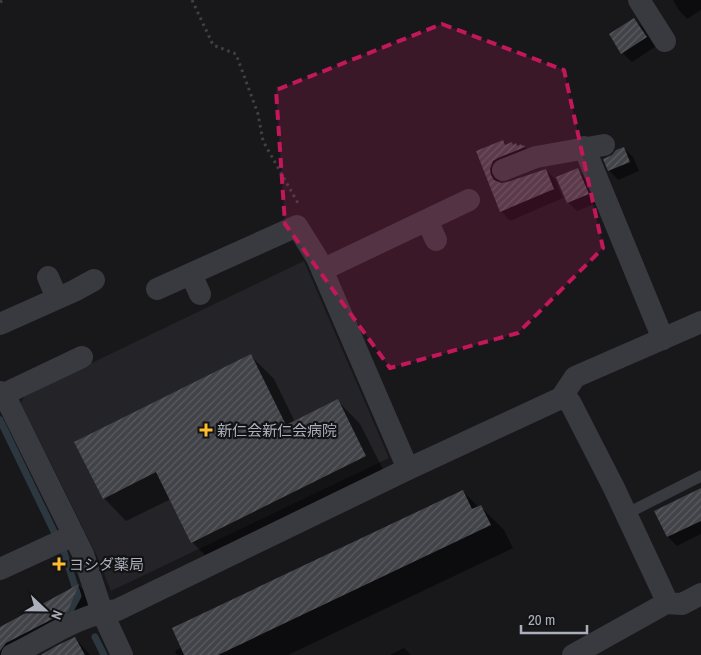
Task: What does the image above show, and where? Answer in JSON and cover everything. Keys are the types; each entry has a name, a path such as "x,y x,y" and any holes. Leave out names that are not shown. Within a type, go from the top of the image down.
{"street":[{"path":"635,5 665,41"},
{"path":"503,170 536,157 594,146 634,243 663,339"},
{"path":"322,270 468,200"},
{"path":"427,220 436,240"},
{"path":"157,289 196,284 265,252 297,226 317,258 408,470"},
{"path":"48,277 58,298"},
{"path":"0,324 94,280"},
{"path":"12,655 87,617 117,610 561,398 575,377 701,322"},
{"path":"82,357 2,393 65,539 84,554 102,612 122,655"},
{"path":"561,398 570,402 666,597 666,603"},
{"path":"0,569 65,539"},
{"path":"573,655 666,603 682,604 701,594"}],"lane":[{"path":"626,514 701,476"}],"path":[{"path":"0,2 4,0"},
{"path":"192,0 213,45 236,54 258,114 263,141 301,208"}],"highlighted area":[{"path":"442,24 564,70 603,248 518,333 390,368 285,224 276,90"}],"shaded area":[{"name":"新仁会新仁会病院","path":"304,261 389,458 111,591 97,556 21,403 25,395"}],"building":[{"path":"634,18 647,37 621,54 609,34"},
{"path":"503,140 505,145 512,142 513,145 516,143 517,146 521,144 525,147 493,161 490,169 494,180 501,183 507,182 546,169 554,189 500,212 476,151"},
{"path":"624,147 630,162 608,171 603,159"},
{"path":"578,168 589,194 567,203 556,177"},
{"path":"251,354 286,425 338,399 366,456 191,543 156,472 103,499 74,442"},
{"path":"701,488 701,521 667,537 654,511"},
{"path":"463,490 472,509 481,505 491,525 218,655 184,655 172,628"},
{"path":"79,584 68,611 6,643 0,651 0,627"},
{"path":"75,637 85,655 41,655 56,646"}],"waterway":[{"path":"0,420 64,552 78,596 66,618"},
{"path":"95,637 104,655"}],"place":[{"name":"新仁会新仁会病院","path":"206,430"},
{"name":"ヨシダ薬局","path":"59,564"}]}
